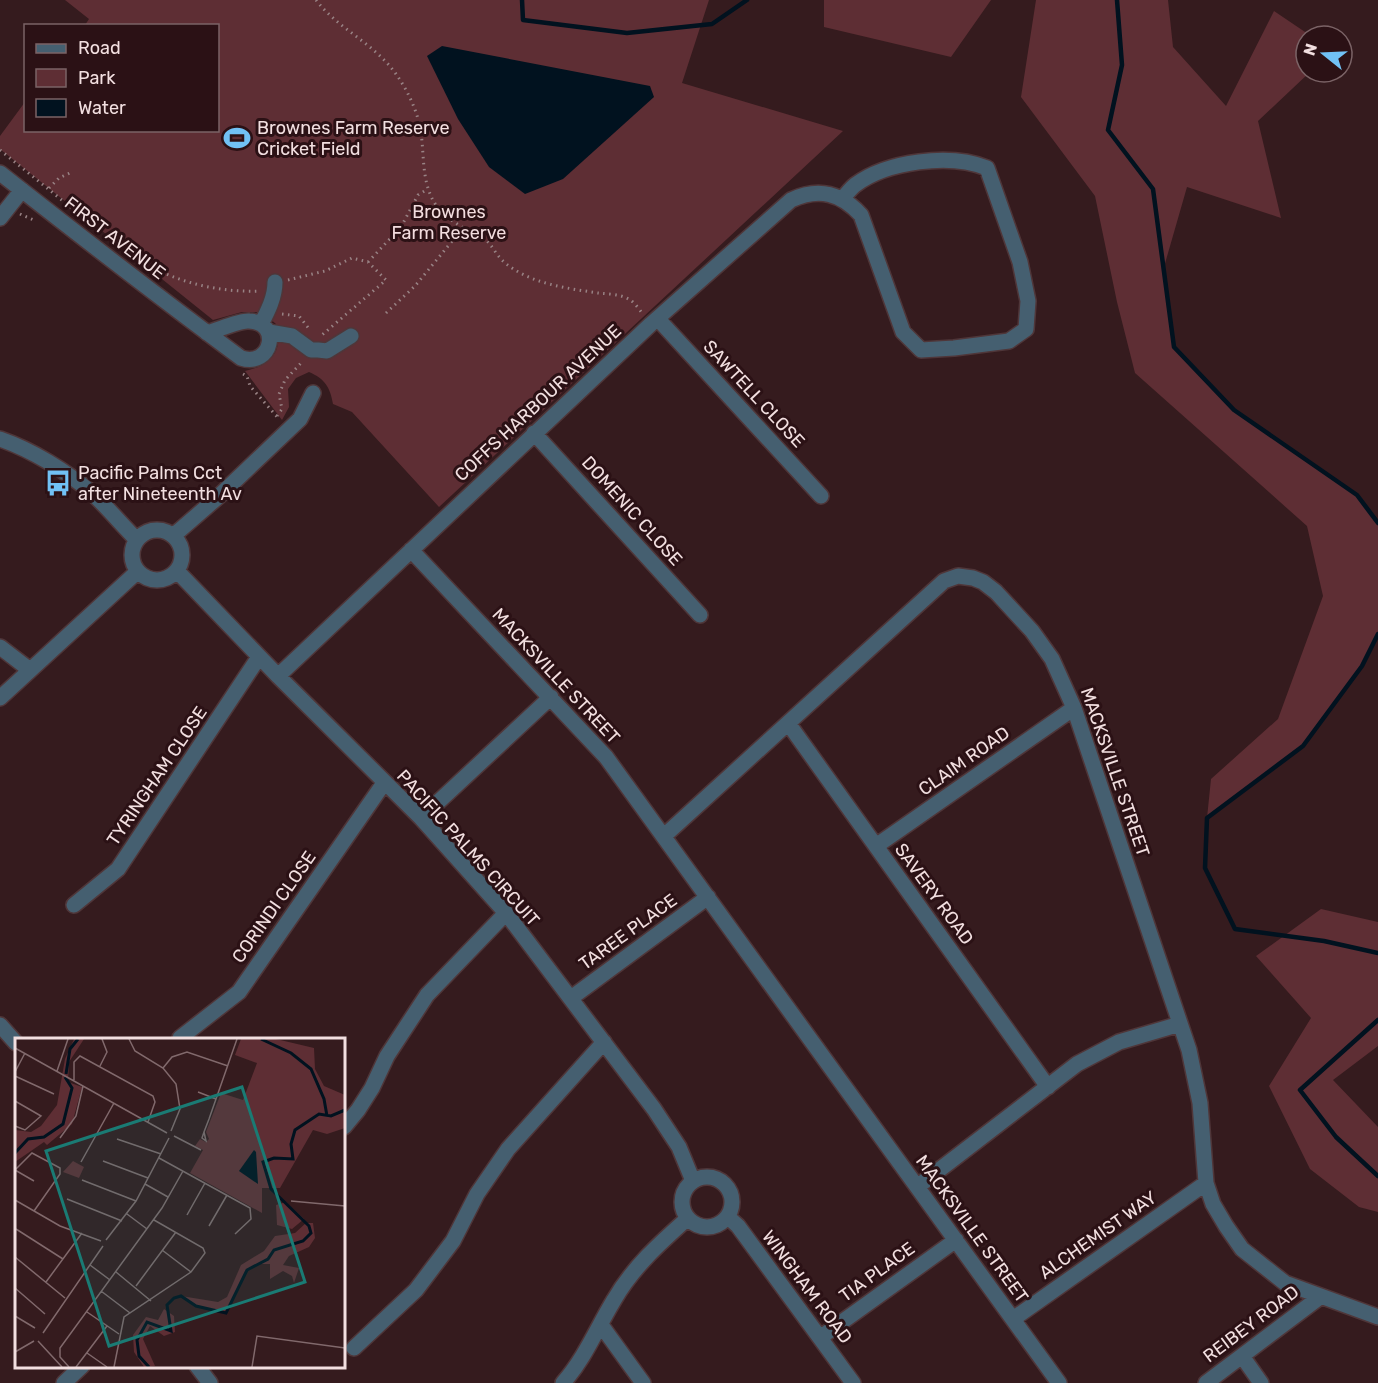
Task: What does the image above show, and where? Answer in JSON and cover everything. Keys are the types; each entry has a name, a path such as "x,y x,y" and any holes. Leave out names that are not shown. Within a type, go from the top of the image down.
{"street":[{"path":"937,160 974,163 987,168 1020,262 1028,301 1026,328 1009,341 921,350 903,332 861,215 851,204 842,199 855,185 889,168 937,160"},
{"name":"FIRST AVENUE","path":"0,174 241,358 246,360 262,356 267,350 265,328"},
{"path":"0,218 22,190"},
{"name":"COFFS HARBOUR AVENUE","path":"278,676 534,433 651,316 791,200 806,193 824,193 842,199"},
{"path":"265,328 275,286"},
{"name":"SAWTELL CLOSE","path":"651,316 821,496"},
{"path":"207,333 245,320 292,336 311,350 327,351 351,336"},
{"path":"173,536 300,419 313,393"},
{"name":"DOMENIC CLOSE","path":"534,433 700,615"},
{"path":"0,439 34,455 91,492 137,540"},
{"path":"156,530 173,536 182,551 177,571 158,581 144,577 137,572 131,557 137,540 142,534 156,530"},
{"name":"MACKSVILLE STREET","path":"411,550 606,758 1059,1383"},
{"name":"PACIFIC PALMS CIRCUIT","path":"177,571 420,819 506,913 654,1109 679,1147 693,1181"},
{"path":"0,698 137,572"},
{"name":"MACKSVILLE STREET","path":"664,836 944,581 958,576 983,582 996,592 1032,631 1052,659 1074,708 1189,1050 1200,1103 1206,1183 1213,1204 1242,1249 1285,1283 1378,1317"},
{"path":"0,646 30,670"},
{"name":"TYRINGHAM CLOSE","path":"74,905 118,868 259,657"},
{"path":"420,819 551,697"},
{"name":"CLAIM ROAD","path":"876,846 1074,708"},
{"name":"SAVERY ROAD","path":"788,723 1048,1087"},
{"name":"CORINDI CLOSE","path":"180,1038 238,992 384,783"},
{"name":"TAREE PLACE","path":"571,998 708,897"},
{"path":"345,1126 372,1088 387,1056 427,995 506,913"},
{"path":"917,1187 1077,1064 1119,1042 1180,1024"},
{"path":"0,1025 15,1042"},
{"path":"354,1348 416,1290 453,1241 477,1194 508,1149 603,1042"},
{"path":"712,1177 727,1186 732,1197 728,1217 715,1226 708,1227 694,1224 688,1218 682,1196 693,1181 712,1177"},
{"name":"ALCHEMIST WAY","path":"1012,1319 1206,1183"},
{"name":"WINGHAM ROAD","path":"728,1217 738,1226 821,1336 853,1383"},
{"path":"563,1383 589,1348 614,1299 634,1270 658,1244 688,1218"},
{"name":"TIA PLACE","path":"821,1336 956,1240"},
{"name":"REIBEY ROAD","path":"1206,1383 1320,1296"},
{"path":"601,1325 643,1383"},
{"path":"1242,1356 1261,1383"},
{"path":"64,1383 80,1368"},
{"path":"199,1368 210,1383"}],"path":[{"path":"316,0 334,20 379,54 406,91 416,112 421,132 428,189 440,209 463,228 485,239 499,258 517,271 560,287 630,300 651,316"},
{"path":"0,150 89,222"},
{"path":"49,188 59,178 72,172"},
{"path":"368,262 401,227 418,195 428,189"},
{"path":"386,313 416,286 463,228"},
{"path":"129,254 165,273 201,285 244,291 275,286 325,272 352,258 368,262 386,280 317,339"},
{"path":"269,309 285,315 299,316 311,332"},
{"path":"277,416 282,409 279,394 285,380 307,356"}],"green space":[{"name":"Brownes Farm Reserve","path":"65,0 709,0 682,83 843,131 439,507 352,412 333,404 326,384 315,375 309,372 296,378 288,389 289,407 282,420 245,371 266,363 276,350 278,342 276,324 262,312 242,312 213,320 0,149 0,136 24,103 24,132 219,132 219,24 86,24 89,19"},
{"path":"824,0 991,0 951,57 824,27"},
{"path":"1036,0 1168,0 1173,47 1226,106 1274,11 1294,25 1294,84 1297,84 1258,121 1281,218 1187,187 1164,267 1174,347 1234,410 1357,495 1378,523 1378,634 1362,666 1303,746 1207,818 1211,779 1278,719 1323,596 1307,526 1135,373 1117,302 1095,196 1021,97"},
{"path":"1321,909 1378,922 1378,1046 1333,1080 1378,1127 1378,1212 1359,1207 1310,1169 1269,1086 1311,1018 1256,956"}],"water":[{"path":"442,46 650,86 654,97 563,179 525,194 489,167 458,119 427,56"}],"waterway":[{"path":"522,0 523,20 627,33 712,24 747,0"},
{"path":"1117,0 1122,65 1108,130 1153,189 1174,347 1234,410 1357,495 1378,523"},
{"path":"1378,634 1362,666 1303,746 1207,818 1205,868 1235,929 1324,941 1378,953"},
{"path":"1378,1020 1300,1090 1336,1137 1378,1176"}],"place":[{"name":"Brownes Farm Reserve Cricket Field","path":"237,138"},
{"name":"Pacific Palms Cct after Nineteenth Av","path":"58,483"}]}
